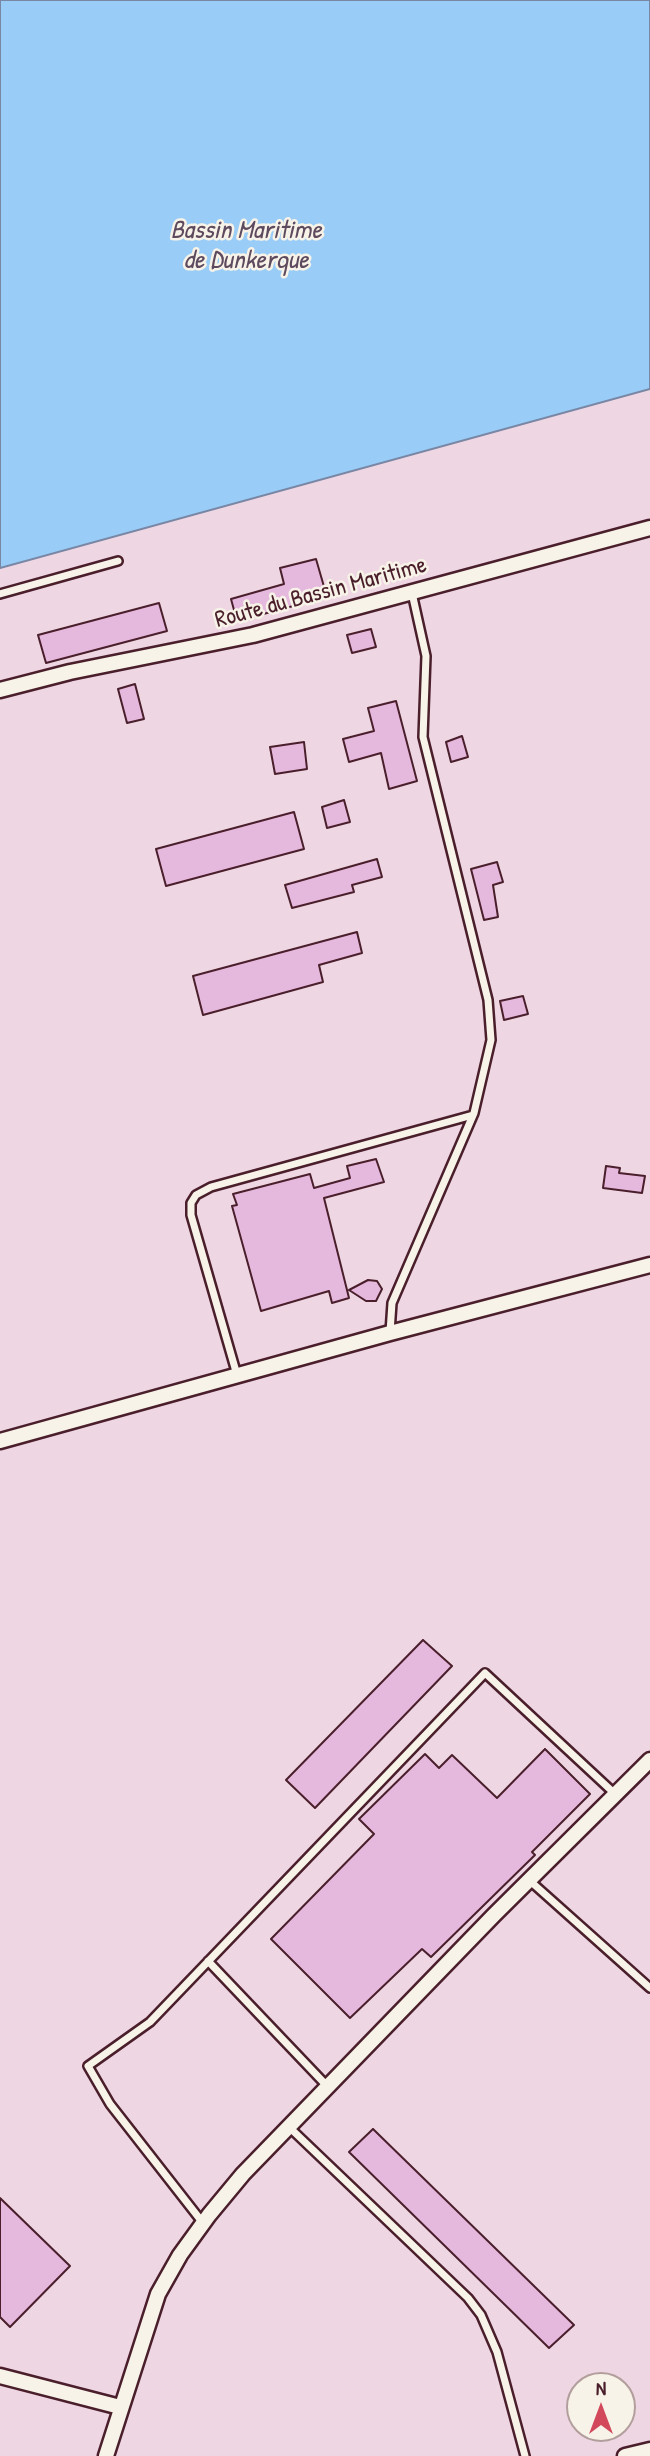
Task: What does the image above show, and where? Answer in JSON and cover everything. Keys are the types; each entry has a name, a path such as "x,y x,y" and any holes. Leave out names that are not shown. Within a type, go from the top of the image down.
{"street":[{"name":"Route du Bassin Maritime","path":"0,690 70,672 214,645 650,528"},
{"path":"0,1441 390,1333 650,1265"},
{"path":"106,2456 158,2294 203,2222 243,2174 528,1880 650,1760"},
{"path":"0,2376 120,2407"},
{"path":"625,2456 650,2450"}],"lane":[{"path":"0,594 118,561"},
{"path":"390,1333 392,1303 473,1115 490,1051 490,1010 423,737 426,656 412,593"},
{"path":"237,1376 191,1215 191,1203 196,1195 211,1188 473,1115"},
{"path":"203,2222 110,2104 88,2066 150,2022 485,1673 614,1793"},
{"path":"528,1880 650,1988"},
{"path":"208,1961 328,2087"},
{"path":"289,2127 468,2298 481,2315 497,2352 525,2456"}],"shaded area":[{"path":"650,389 650,2456 0,2456 0,568"}],"water":[{"name":"Bassin Maritime de Dunkerque","path":"0,0 650,0 650,389 0,568"}],"building":[{"path":"316,559 327,597 237,621 231,599 284,584 280,568"},
{"path":"159,603 167,631 46,663 38,635"},
{"path":"371,629 376,647 352,653 347,635"},
{"path":"135,684 144,719 127,723 118,689"},
{"path":"396,701 417,781 389,789 381,753 349,762 343,739 374,731 368,708"},
{"path":"462,736 468,757 451,762 446,742"},
{"path":"304,742 307,769 275,774 270,747"},
{"path":"344,800 350,822 327,828 322,807"},
{"path":"294,812 304,849 166,886 156,849"},
{"path":"377,859 382,877 352,885 354,892 292,908 285,885"},
{"path":"497,862 503,882 493,885 498,917 484,920 471,869"},
{"path":"357,932 362,953 319,965 323,982 203,1015 193,976"},
{"path":"523,996 528,1014 504,1020 500,1001"},
{"path":"376,1159 384,1182 324,1198 349,1298 332,1303 329,1291 261,1311 232,1206 237,1205 233,1194 310,1174 314,1188 350,1178 347,1166"},
{"path":"606,1166 620,1168 619,1173 645,1176 642,1193 603,1188"},
{"path":"368,1280 377,1281 382,1289 376,1301 366,1301 349,1290"},
{"path":"423,1640 452,1666 315,1808 286,1780"},
{"path":"545,1749 590,1794 532,1852 535,1855 431,1957 422,1949 350,2018 271,1939 374,1834 359,1819 425,1754 439,1768 452,1755 497,1798"},
{"path":"373,2129 574,2325 549,2348 349,2152"},
{"path":"0,2198 70,2266 10,2327 0,2317"}]}
